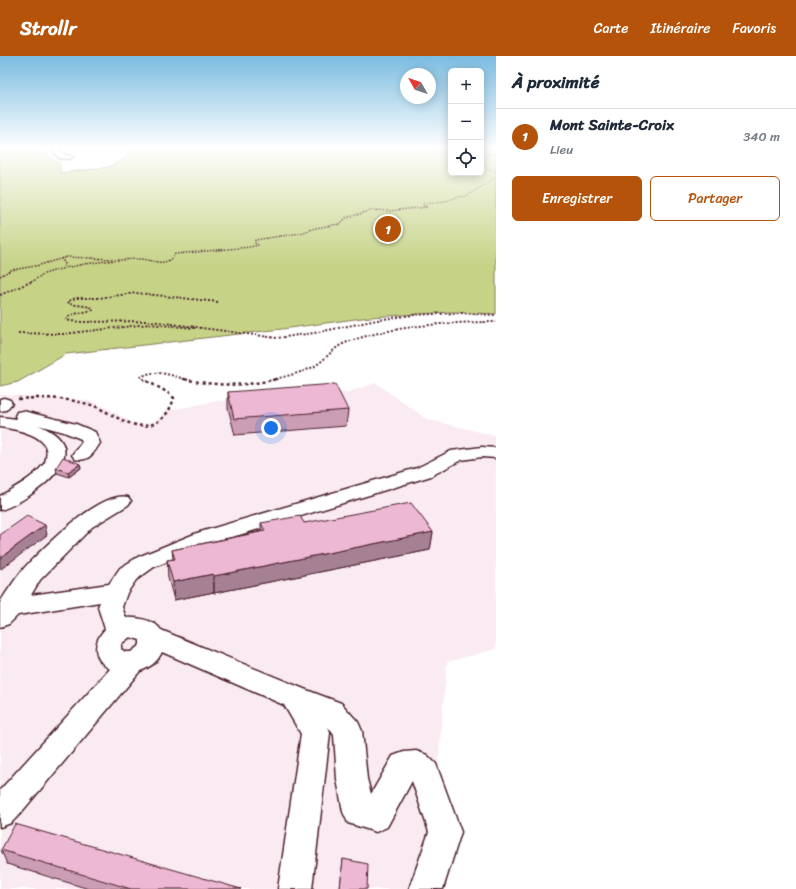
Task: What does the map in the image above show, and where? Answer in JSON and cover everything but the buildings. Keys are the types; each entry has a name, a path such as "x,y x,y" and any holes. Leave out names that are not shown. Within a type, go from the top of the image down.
{"street":[{"path":"1,408 84,433 89,436 91,443 82,455"},
{"path":"0,422 16,423 46,435 55,443 58,451 54,464 42,476 26,490 0,504"},
{"path":"118,630 110,607 116,591 128,574 146,562 205,538 278,515 329,502 424,472 457,455 482,452 496,453"},
{"path":"6,612 32,574 85,522 121,501"},
{"path":"6,612 116,591"},
{"path":"153,636 154,645 150,653 142,659 131,663 119,662 110,656 107,647 110,638 118,630 128,627 139,627 148,630 153,636 294,697 331,711 348,731 352,779 358,812 376,816 404,766 416,765 425,774 445,832 426,889"},
{"path":"0,812 15,798 60,743 106,693 131,663"},
{"path":"294,697 316,733 295,889"}],"path":[{"path":"0,276 9,270 29,268 61,258 92,257 117,260 143,259 153,262 167,262 171,260 175,254 219,251 235,248 244,249 258,245 255,243 255,240 286,236 315,228 340,224 346,218 373,210 389,211 426,207 423,205 424,203 446,201 457,197 467,196 483,187"},
{"path":"61,258 65,264 63,268"},
{"path":"0,295 35,280 42,275 63,268 100,261 108,262 117,260"},
{"path":"218,302 137,293 98,298 76,298 68,301 69,304 91,307 93,310 70,315 66,318 70,321 150,321 277,338 314,333 377,320 412,315 496,315"},
{"path":"1,408 11,400 35,398 78,401 107,411 134,426 144,426 153,424 163,419 173,407 174,398 169,392 141,378 147,373 155,372 204,383 240,386 257,384 314,367 322,362 327,354 336,348 360,339 430,325 496,322"},
{"path":"18,333 63,334 149,324 205,328"}],"shaded area":[{"path":"376,383 426,419 496,436 496,649 447,662 427,889 0,889 0,394 94,402 133,423 145,424 156,421 166,411 217,401 348,392"}],"green space":[{"path":"0,187 496,187 496,314 452,312 370,317 282,329 66,354 18,382 0,386"}],"place":[{"name":"Mont Sainte-Croix","path":"388,229"}]}
